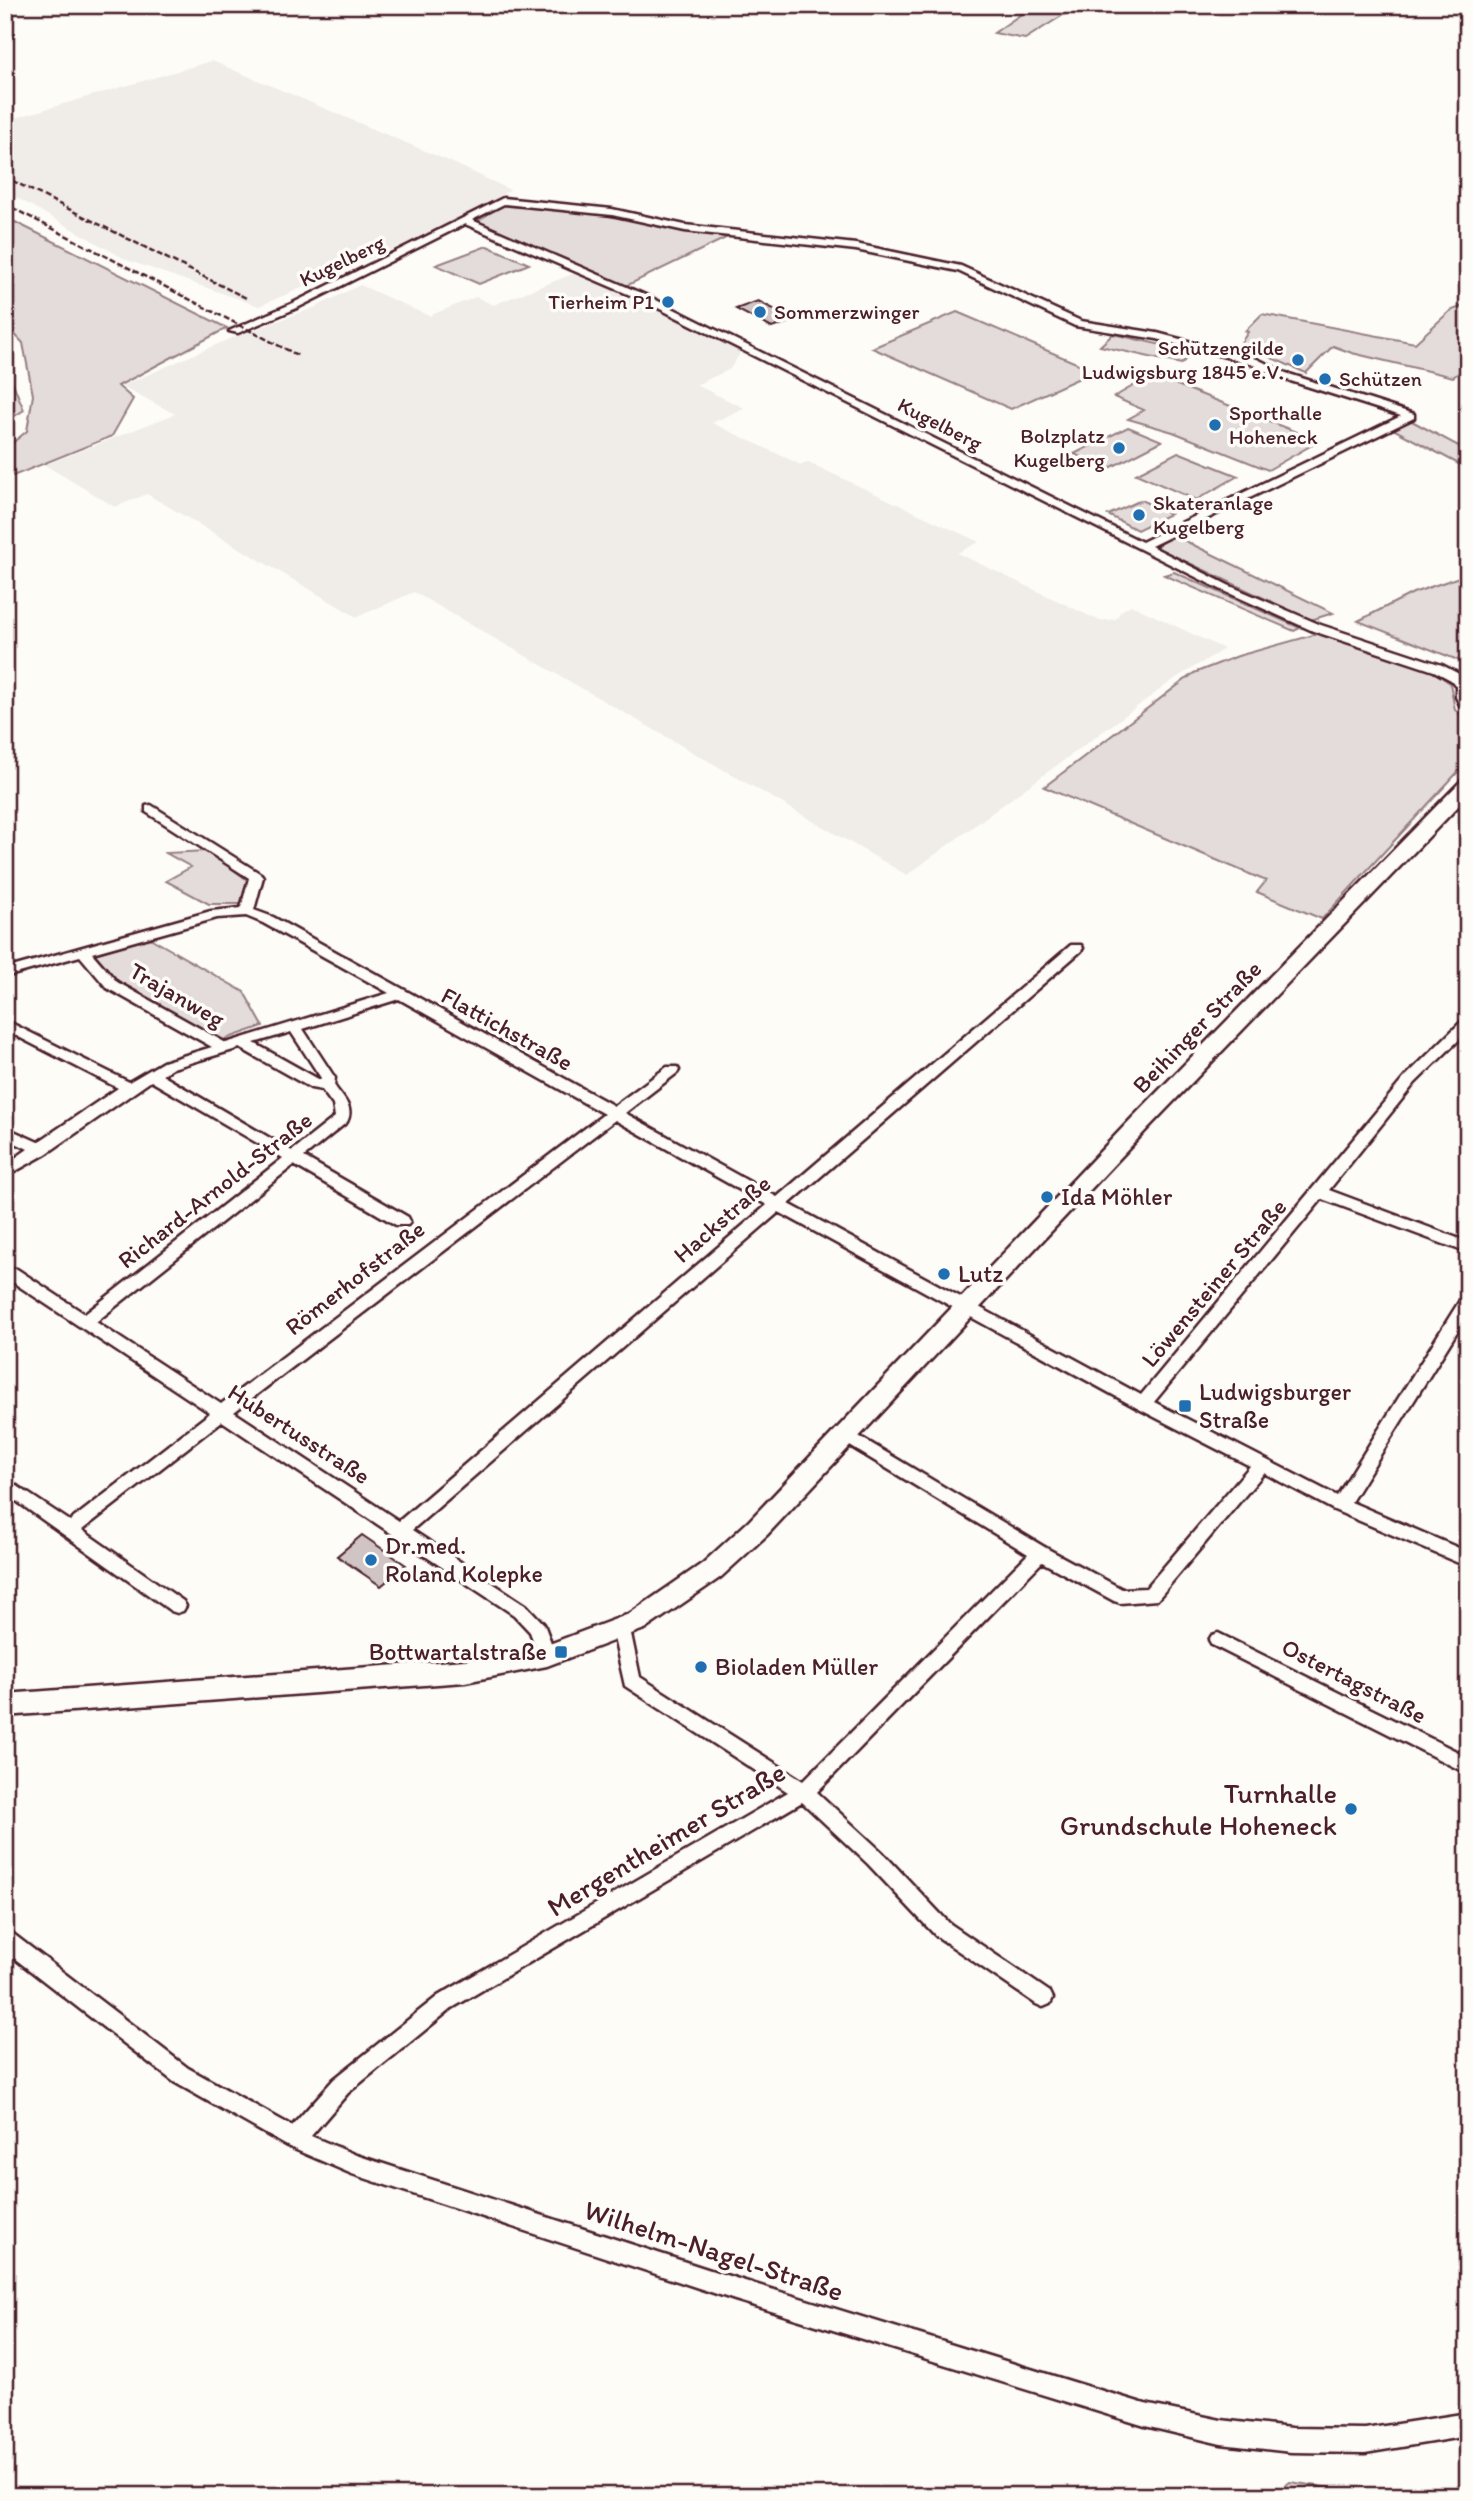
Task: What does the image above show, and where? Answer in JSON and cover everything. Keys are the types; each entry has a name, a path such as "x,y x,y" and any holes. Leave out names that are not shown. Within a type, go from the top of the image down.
{"main road":[{"name":"Beihinger Straße","path":"965,1307 1468,785"},
{"path":"5,1705 465,1671 547,1656 621,1629 712,1570 758,1528 965,1307"}],"street":[{"name":"Kugelberg","path":"234,331 294,306 503,201 612,212 685,228 856,247 961,268 1079,324 1157,336 1253,361 1282,375 1410,416 1140,547"},
{"name":"Kugelberg","path":"466,221 647,299 1140,547 1317,628 1438,668 1455,677 1462,685 1462,697 1468,710"},
{"path":"151,809 256,877 247,912"},
{"name":"Flattichstraße","path":"5,973 216,914 247,912 268,920 398,995 965,1307"},
{"name":"Hackstraße","path":"401,1529 1076,948"},
{"name":"Trajanweg","path":"83,951 112,985 223,1047"},
{"path":"5,1172 129,1088 168,1065 398,995"},
{"name":"Löwensteiner Straße","path":"1143,1404 1410,1080 1468,1023"},
{"path":"5,1024 129,1088"},
{"name":"Richard-Arnold-Straße","path":"85,1322 342,1119 342,1104 327,1085 328,1078 295,1027"},
{"name":"Richard-Arnold-Straße","path":"241,1042 316,1084 327,1085"},
{"name":"Römerhofstraße","path":"71,1529 612,1113 672,1070"},
{"path":"151,1076 402,1221"},
{"path":"5,1132 41,1150"},
{"name":"Löwensteiner Straße","path":"1320,1192 1468,1248"},
{"name":"Hubertusstraße","path":"5,1274 11,1273 520,1610 538,1629 547,1656"},
{"path":"1340,1505 1468,1301"},
{"path":"965,1307 1260,1466 1340,1505 1468,1560"},
{"path":"846,1436 1040,1553 1120,1596 1151,1595 1260,1466"},
{"path":"5,1483 177,1606"},
{"name":"Mergentheimer Straße","path":"295,2139 341,2086 445,2002 804,1792 1040,1553"},
{"path":"621,1629 632,1681 804,1792 875,1858 942,1929 1042,1998"},
{"name":"Ostertagstraße","path":"1218,1640 1468,1766"},
{"name":"Wilhelm-Nagel-Straße","path":"5,1939 181,2075 295,2139 352,2164 660,2265 1145,2415 1221,2432 1291,2440 1365,2441 1468,2424"}],"shaded area":[{"path":"1034,5 1079,5 1025,39 994,33"},
{"path":"212,61 451,162 510,190 451,224 259,306 127,260 5,191 5,121"},
{"path":"503,203 590,212 664,227 730,236 626,286 477,222"},
{"path":"5,217 227,328 118,386 133,399 112,436 13,476 5,473 5,449 27,431 33,395 23,343 5,324"},
{"path":"487,246 529,264 479,284 436,265"},
{"path":"578,272 666,311 742,350 730,369 696,385 744,408 712,423 801,465 807,462 979,542 957,553 1100,621 1116,619 1121,611 1131,605 1224,649 1176,678 907,875 414,592 357,617 147,494 115,507 45,465 175,414 122,386 227,340 316,307 360,285 429,316 476,297 493,305"},
{"path":"1468,304 1468,366 1453,377 1333,346 1306,373 1240,344 1248,332 1245,331 1262,314 1415,343 1450,311"},
{"path":"957,312 1095,371 1011,409 872,348"},
{"path":"1113,334 1193,352 1181,364 1100,346"},
{"path":"5,364 24,410 5,422"},
{"name":"Sporthalle Hoheneck","path":"1152,375 1319,441 1268,470 1173,432 1128,419 1144,410 1114,397"},
{"path":"1410,420 1468,451 1468,469 1393,429"},
{"path":"1128,427 1162,441 1108,469 1074,454"},
{"path":"1178,452 1238,476 1196,500 1136,474"},
{"name":"Skateranlage Kugelberg","path":"1141,500 1170,514 1137,530 1108,515"},
{"path":"1173,535 1333,613 1311,620 1155,547"},
{"path":"1174,572 1300,628 1294,631 1164,575"},
{"path":"1468,574 1468,664 1358,621 1413,593"},
{"path":"1317,634 1431,670 1450,683 1455,710 1468,721 1468,761 1322,919 1257,892 1266,881 1044,787 1194,673 1238,656"},
{"path":"208,851 250,882 242,904 209,904 166,881 191,867 166,853"},
{"path":"150,938 244,992 263,1026 220,1041 114,983 94,954"},
{"path":"1290,2482 1386,2496 1272,2496"}],"building":[{"name":"Sommerzwinger","path":"758,301 795,320 772,328 736,309"},
{"name":"Dr.med. Roland Kolepke","path":"362,1535 406,1565 381,1586 337,1556"}],"railway":[{"path":"5,12 41,5"},
{"path":"5,177 246,298"},
{"path":"5,204 299,356"}],"place":[{"name":"Tierheim P1","path":"668,302"},
{"name":"Sommerzwinger","path":"760,312"},
{"name":"Schützengilde Ludwigsburg 1845 e.V.","path":"1298,360"},
{"name":"Schützen","path":"1325,379"},
{"name":"Sporthalle Hoheneck","path":"1215,425"},
{"name":"Bolzplatz Kugelberg","path":"1119,448"},
{"name":"Skateranlage Kugelberg","path":"1139,515"},
{"name":"Ida Möhler","path":"1047,1197"},
{"name":"Lutz","path":"944,1274"},
{"name":"Ludwigsburger Straße","path":"1185,1406"},
{"name":"Dr.med. Roland Kolepke","path":"371,1560"},
{"name":"Bottwartalstraße","path":"561,1652"},
{"name":"Bioladen Müller","path":"701,1667"},
{"name":"Turnhalle Grundschule Hoheneck","path":"1351,1809"}]}
